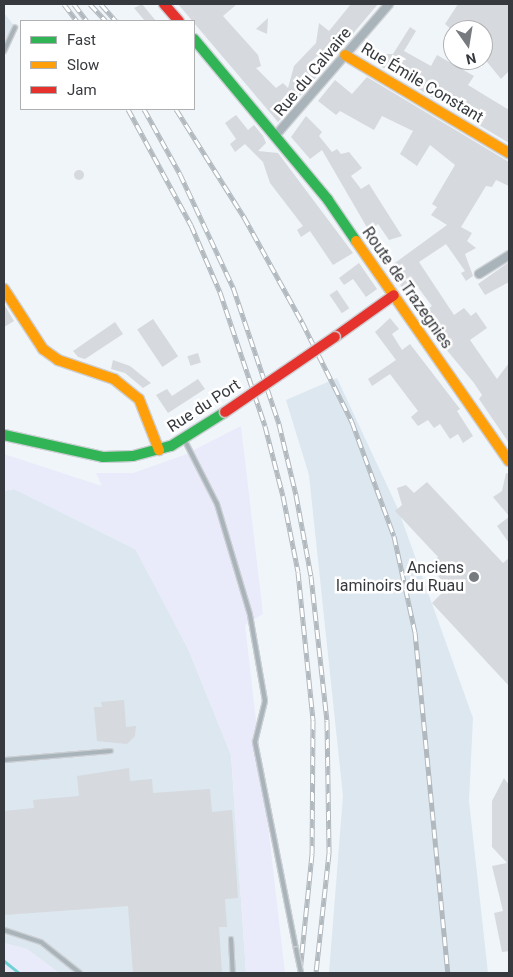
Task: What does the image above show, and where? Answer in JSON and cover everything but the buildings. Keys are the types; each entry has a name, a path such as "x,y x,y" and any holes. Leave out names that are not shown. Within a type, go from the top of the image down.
{"main road":[{"path":"164,4 178,20"},
{"name":"Route de Trazegnies","path":"195,40 276,135 394,295 509,461"},
{"name":"Rue Émile Constant","path":"345,55 509,152"},
{"path":"4,290 43,349 58,360 114,380 139,399 158,450"},
{"name":"Rue du Port","path":"4,435 103,457 158,450 184,439 394,295"}],"street":[{"name":"Rue du Calvaire","path":"276,135 389,4"},
{"path":"479,274 509,255"}],"lane":[{"path":"4,51 15,27"},
{"path":"184,439 220,512 250,615 266,702 255,742 301,973"},
{"path":"4,760 111,751"},
{"path":"4,930 41,942 80,973"},
{"path":"231,939 234,973"}],"shaded area":[{"path":"4,13 15,27 4,51"},
{"path":"337,378 398,509 473,718 469,801 488,973 329,973 343,796 309,475 286,400"},
{"path":"241,426 263,614 245,625 285,973 246,973 231,755 189,651 135,549 14,489 4,491 4,454 102,486 96,473 133,473 184,455"},
{"path":"14,489 137,550 189,651 231,755 246,973 59,973 27,949 4,943 4,491"},
{"path":"4,943 27,949 59,973 4,973"}],"waterway":[{"path":"4,961 19,973"}],"railway":[{"path":"64,4 76,20"},
{"path":"74,4 86,20"},
{"path":"90,4 105,20"},
{"path":"101,4 115,20"},
{"path":"129,110 191,225 220,292 265,426 283,496 298,572 313,720 312,854 300,973"},
{"path":"145,110 180,174 233,287 279,424 296,495 311,576 327,721 329,853 316,973"},
{"path":"177,110 244,217 302,322 352,422 394,536 415,632 448,973"}],"traffic: fast":[{"path":"195,40 328,200 356,241"},
{"path":"4,435 103,457 133,456 171,446 225,412"}],"traffic: slow":[{"path":"345,55 509,153"},
{"path":"356,241 509,461"},
{"path":"4,289 43,349 58,360 114,379 139,399 159,450"}],"traffic: jam":[{"path":"164,4 178,20"},
{"path":"335,337 394,295"},
{"path":"225,412 335,337"}],"place":[{"name":"Anciens laminoirs du Ruau","path":"474,577"}]}
